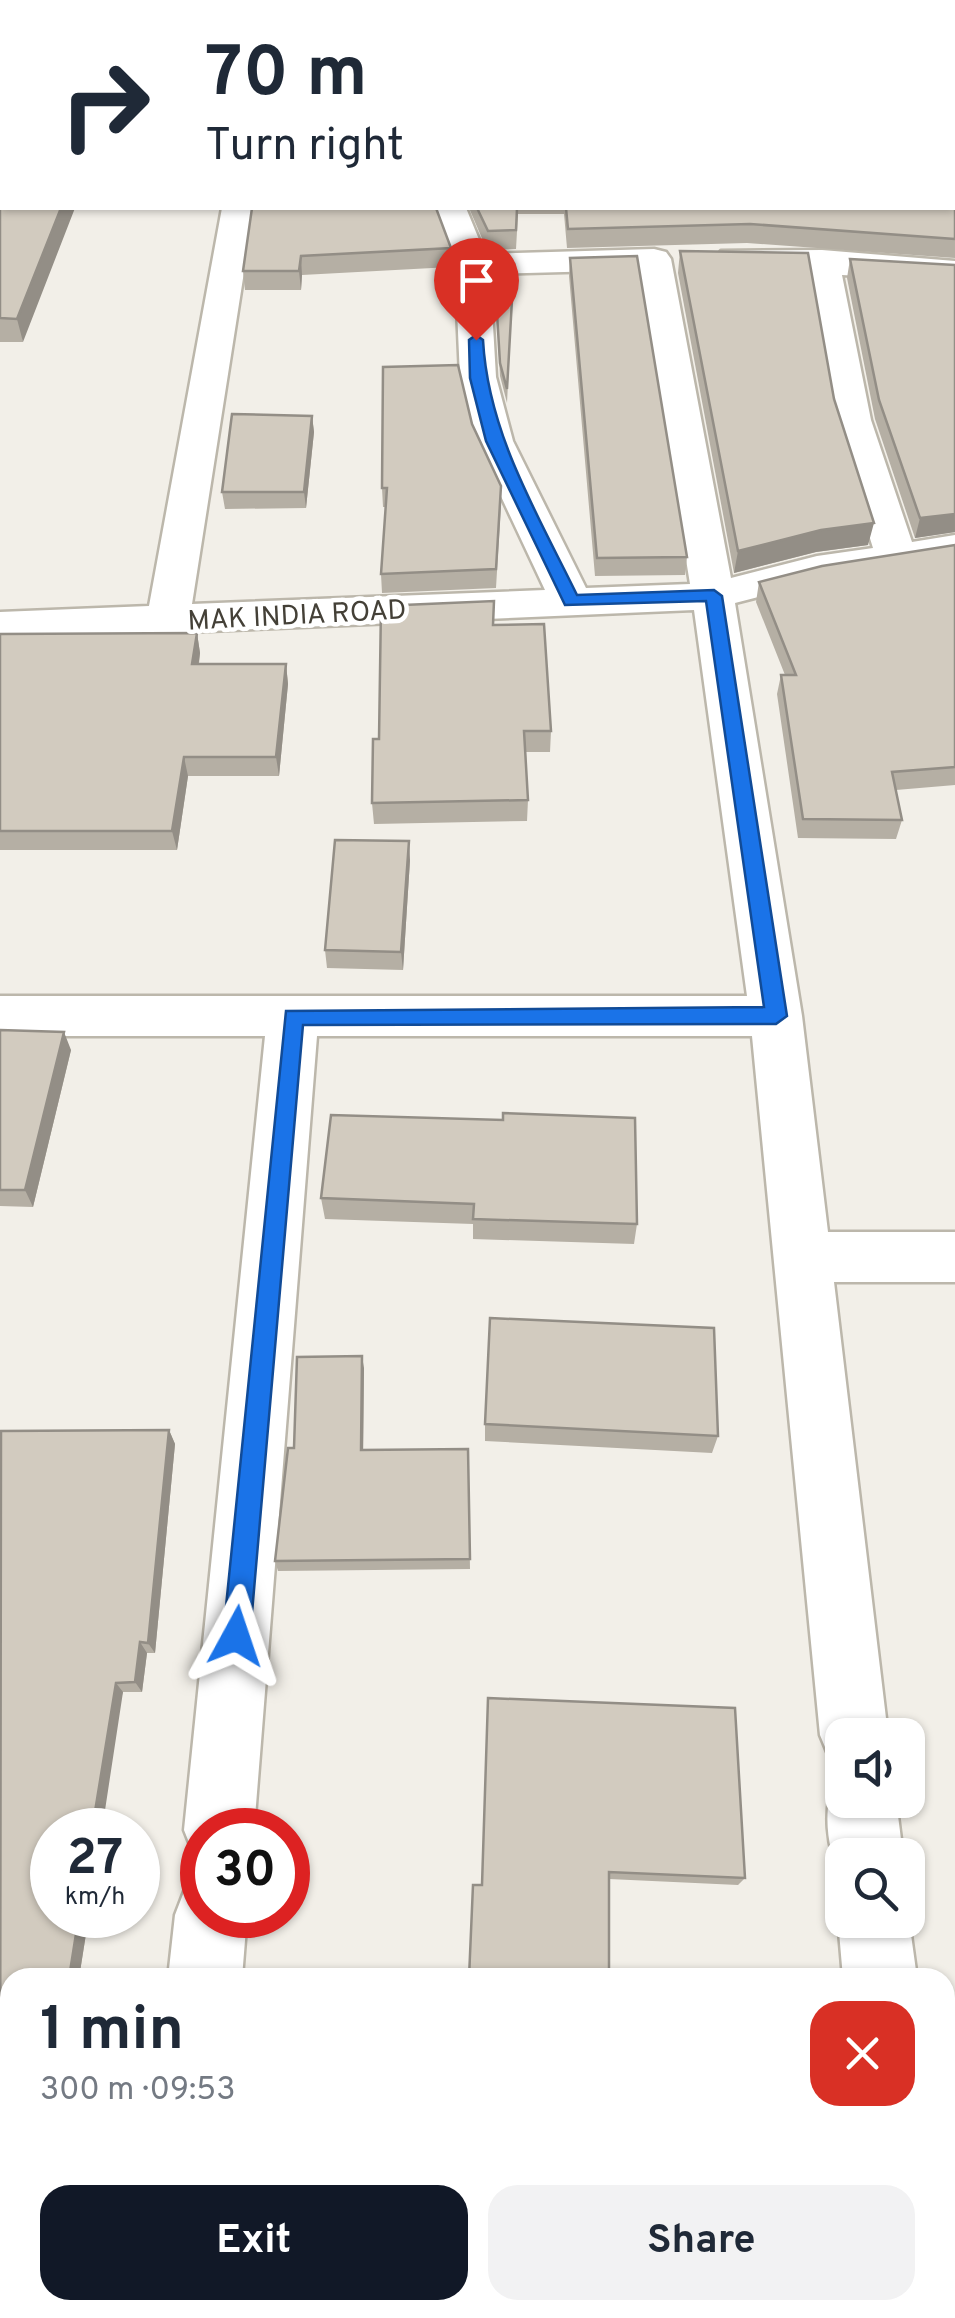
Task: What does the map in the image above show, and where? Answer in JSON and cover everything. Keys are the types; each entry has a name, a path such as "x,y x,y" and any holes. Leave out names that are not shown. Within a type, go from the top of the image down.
{"street":[{"path":"168,620 238,210"},
{"path":"451,210 472,264 478,378 494,441 571,601"},
{"path":"654,260 714,596 776,1016 852,1718"},
{"path":"472,264 822,260 955,271"},
{"path":"822,260 852,420 896,556"},
{"name":"MAK INDIA ROAD","path":"0,626 714,596 817,569 955,548"},
{"path":"0,1016 776,1016"},
{"path":"221,1808 293,1017"},
{"path":"803,1257 955,1257"},
{"path":"206,1968 209,1938"},
{"path":"876,1938 879,1968"}],"building":[{"path":"0,210 60,210 17,319 0,318"},
{"path":"252,210 437,210 451,248 301,256 299,271 243,271"},
{"path":"478,210 517,210 516,230 488,231"},
{"path":"566,210 955,210 955,239 750,224 568,229"},
{"path":"680,251 808,253 834,399 874,523 821,530 738,551"},
{"path":"637,256 687,557 597,558 570,258"},
{"path":"850,259 955,265 955,514 920,518 879,400"},
{"path":"494,264 514,264 507,389 500,363"},
{"path":"458,365 472,424 501,486 496,569 381,574 387,488 382,488 383,367"},
{"path":"232,414 312,416 304,492 222,492"},
{"path":"955,545 955,767 892,772 902,820 803,819 781,675 796,675 759,582 822,566"},
{"path":"494,601 493,625 544,624 551,731 524,731 528,800 372,803 373,739 379,739 381,606"},
{"path":"197,633 192,664 286,664 276,757 184,757 172,831 0,831 0,634"},
{"path":"335,840 409,841 401,952 325,950"},
{"path":"0,1030 64,1032 25,1190 0,1190"},
{"path":"503,1113 635,1118 637,1224 473,1219 474,1204 321,1198 331,1115 503,1120"},
{"path":"490,1318 714,1328 718,1436 485,1424"},
{"path":"362,1356 361,1450 468,1449 470,1559 275,1561 288,1448 294,1448 297,1357"},
{"path":"169,1430 148,1643 140,1642 135,1682 116,1683 96,1808 30,1808 30,1938 75,1938 71,1968 0,1968 1,1431"},
{"path":"488,1698 735,1708 745,1878 609,1872 609,1968 469,1968 473,1885 482,1885"}],"route":[{"path":"236,1636 293,1017 776,1016 714,596 571,601 494,441 478,378 476,340"}]}
